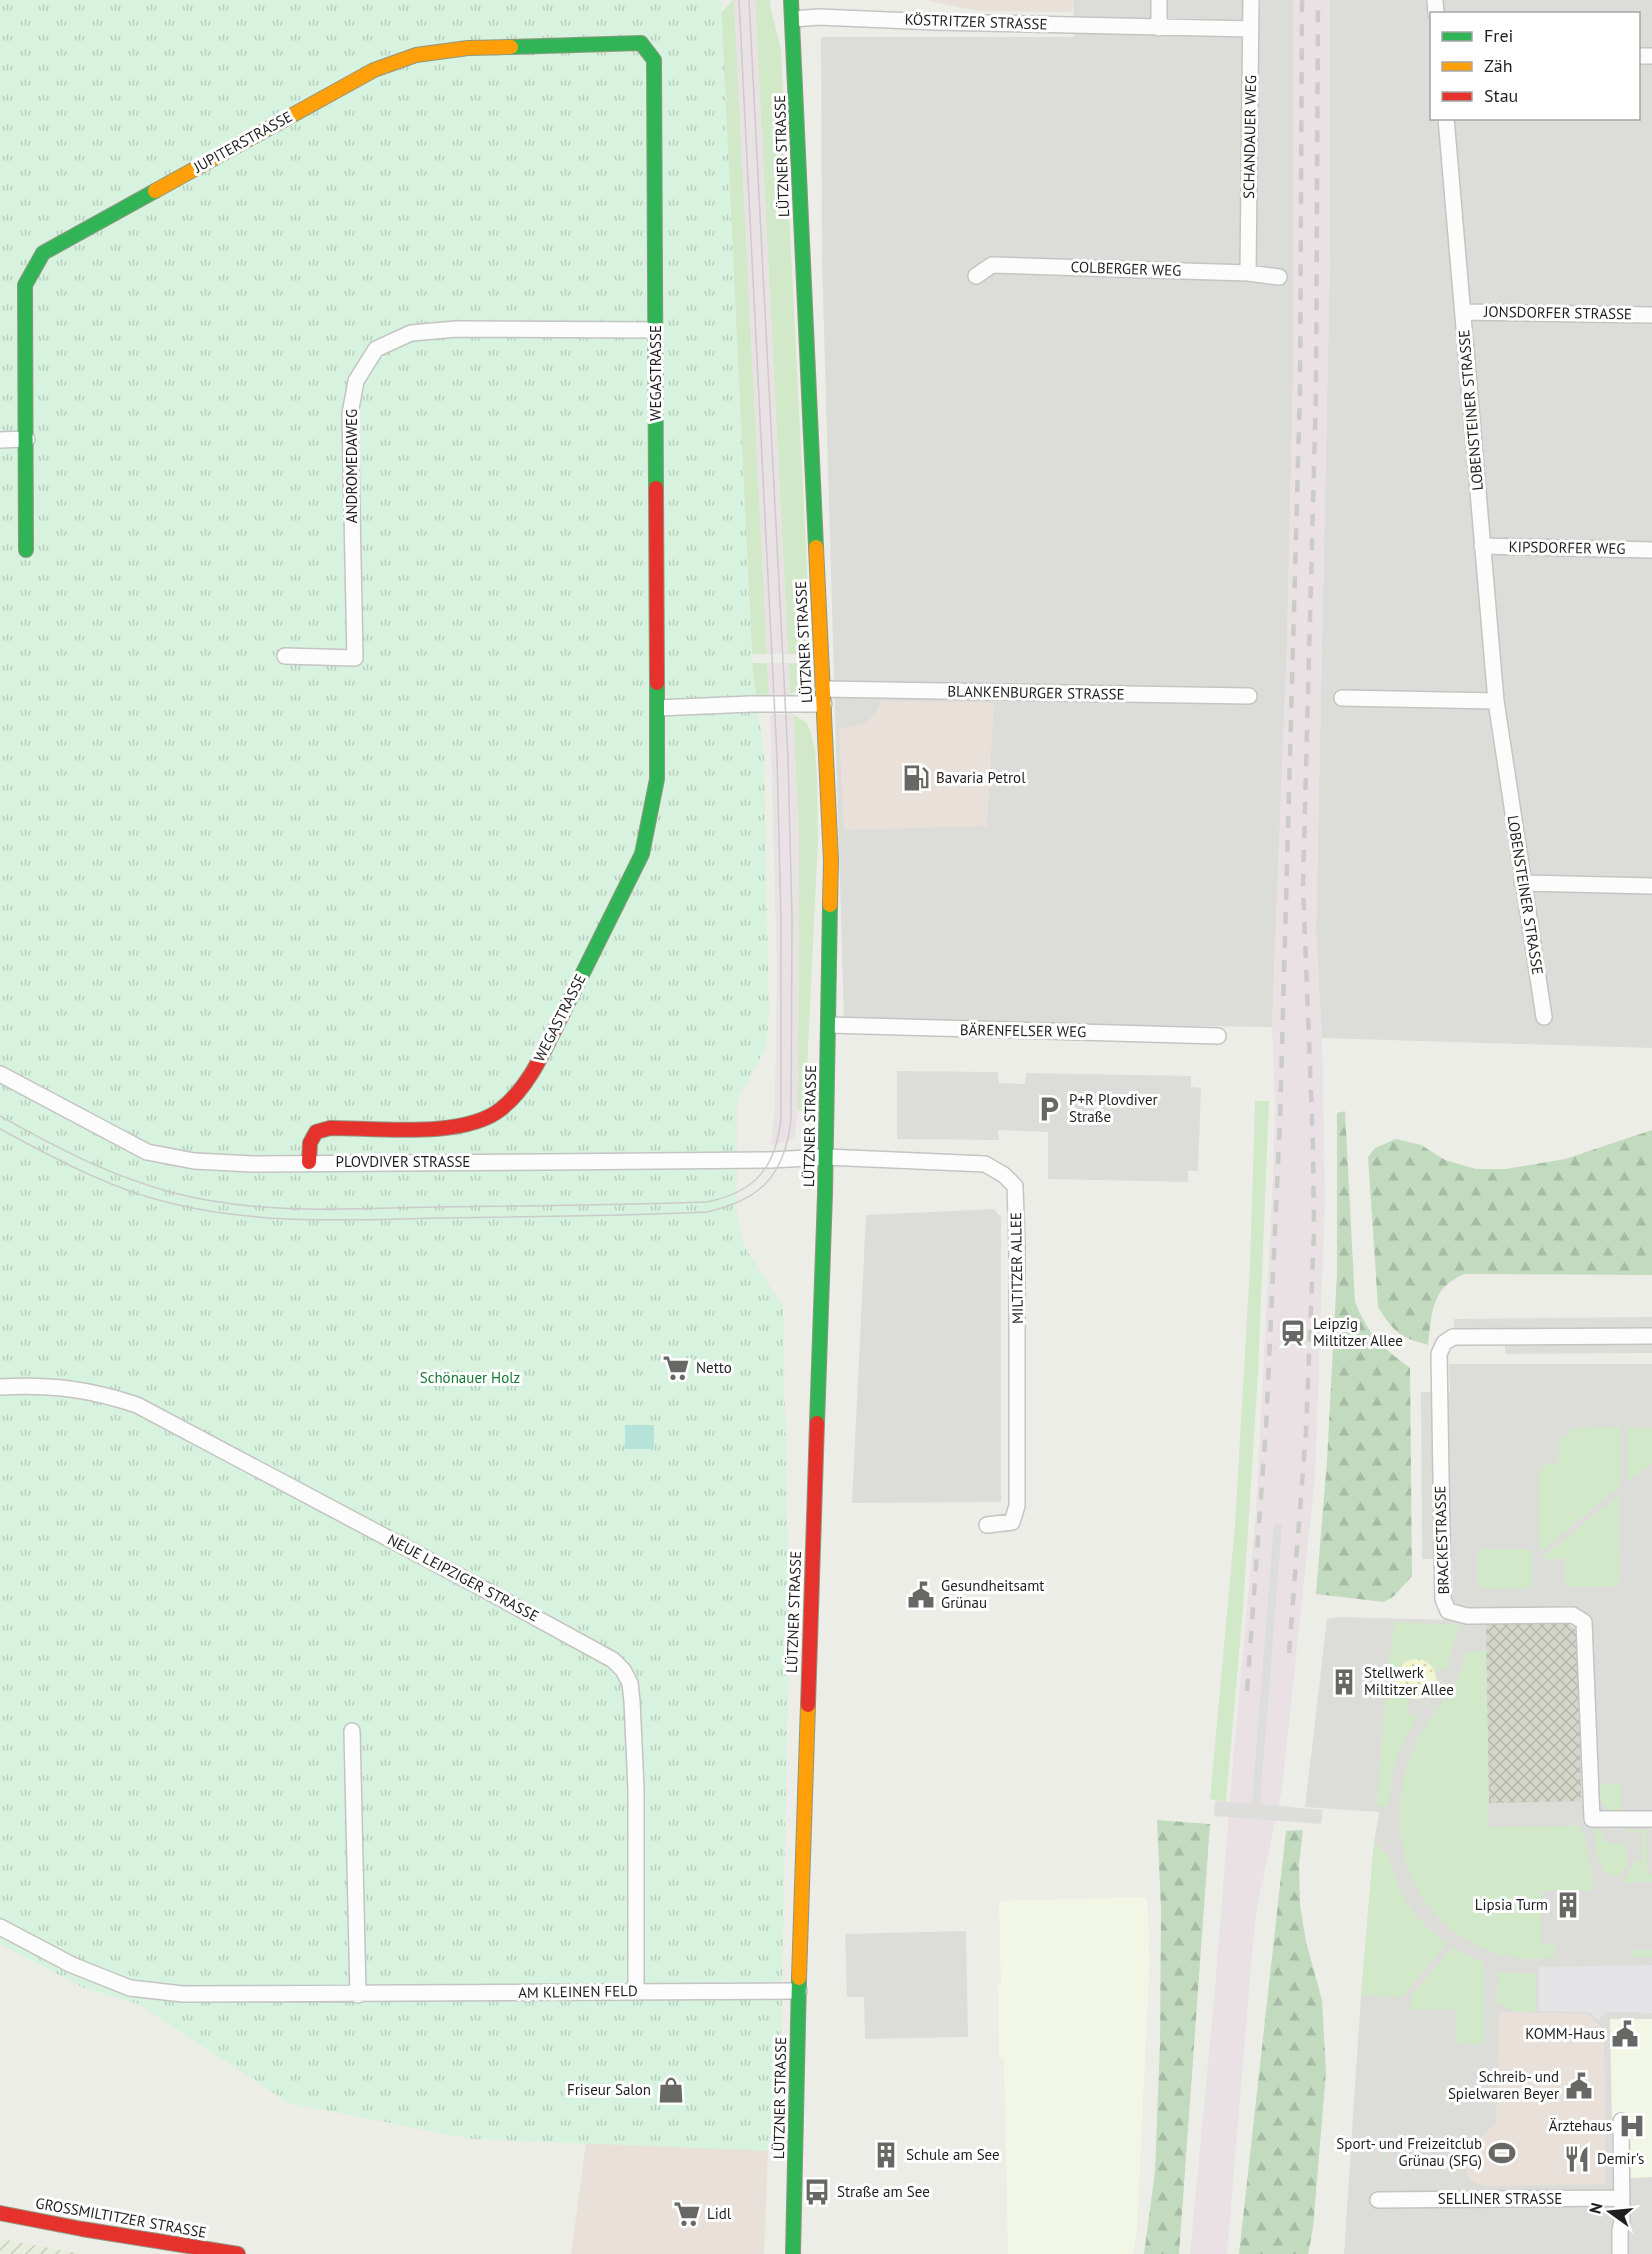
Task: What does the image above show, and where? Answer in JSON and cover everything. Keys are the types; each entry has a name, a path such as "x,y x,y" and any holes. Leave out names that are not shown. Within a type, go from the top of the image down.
{"street":[{"name":"LÜTZNER STRASSE","path":"791,0 831,861 826,1157 799,1991 793,2254"},
{"path":"1159,0 1159,28"},
{"name":"SCHANDAUER WEG","path":"1248,273 1251,0"},
{"name":"KÖSTRITZER STRASSE","path":"793,19 819,17 934,22 1251,29"},
{"name":"WEGASTRASSE","path":"309,1162 310,1143 316,1132 330,1128 451,1129 476,1123 500,1110 530,1076 642,854 657,779 658,708 654,60 641,43"},
{"name":"JUPITERSTRASSE","path":"26,550 25,285 43,253 382,67 416,55 468,48 641,43"},
{"name":"LOBENSTEINER STRASSE","path":"1446,120 1496,701 1544,1017"},
{"name":"COLBERGER WEG","path":"976,276 992,265 1248,273 1279,277"},
{"name":"JONSDORFER STRASSE","path":"1463,312 1652,315"},
{"name":"ANDROMEDAWEG","path":"285,656 355,658 350,414 356,381 376,349 411,333 456,329 655,330"},
{"path":"0,440 27,439"},
{"name":"KIPSDORFER WEG","path":"1482,546 1652,550"},
{"name":"BLANKENBURGER STRASSE","path":"824,697 1248,696"},
{"path":"658,708 750,704 824,697"},
{"path":"1342,698 1496,701"},
{"path":"1522,883 1652,886"},
{"name":"BÄRENFELSER WEG","path":"829,1025 1218,1036"},
{"name":"PLOVDIVER STRASSE","path":"0,1074 147,1152 194,1161 253,1164 771,1160 826,1157"},
{"name":"MILTITZER ALLEE","path":"826,1157 985,1164 1004,1175 1015,1186 1017,1506 1012,1522 987,1525"},
{"name":"BRACKESTRASSE","path":"1652,1336 1453,1337 1444,1343 1439,1354 1443,1599 1448,1611 1467,1616 1573,1615 1584,1622 1590,1825 1652,1819"},
{"name":"NEUE LEIPZIGER STRASSE","path":"0,1387 33,1385 71,1387 137,1405 613,1660 623,1670 630,1683 632,1701 636,1789 636,1991"},
{"path":"352,1731 358,1995"},
{"name":"AM KLEINEN FELD","path":"0,1927 72,1965 130,1988 183,1994 358,1995 799,1991"},
{"path":"1620,2254 1622,2121"},
{"name":"SELLINER STRASSE","path":"1378,2200 1622,2198"},
{"name":"GROSSMILTITZER STRASSE","path":"0,2213 82,2229 238,2254"}],"shaded area":[{"path":"733,0 767,654 752,654 721,13"},
{"path":"734,0 755,0 788,654 767,654"},
{"path":"755,0 770,0 781,49 807,569 809,654 788,654"},
{"path":"924,0 1073,0 1072,12 978,11"},
{"path":"1073,0 1293,0 1293,383 1287,645 1272,1027 844,1022 822,261 821,37 1074,37"},
{"path":"1293,0 1330,0 1330,254 1316,932 1322,1038 1325,1200 1315,1477 1282,1789 1258,1903 1253,1943 1227,2254 1190,2254 1256,1510 1273,1178 1275,1108 1272,1027 1287,645 1293,383"},
{"path":"1330,0 1652,0 1652,1048 1322,1038 1316,932 1330,254"},
{"path":"752,663 767,663 769,696 755,696"},
{"path":"767,663 789,663 790,695 769,696"},
{"path":"789,663 809,663 804,682 790,695"},
{"name":"Bavaria Petrol","path":"882,701 994,703 987,826 844,830 839,729 864,724 875,713"},
{"path":"793,714 799,837 798,1111 795,1136 788,1142 771,1145 775,1105 777,967 770,715"},
{"path":"793,714 807,723 815,749 817,778 818,840 805,1111 798,1111 799,837"},
{"name":"P+R Plovdiver Straße","path":"897,1071 998,1072 999,1083 1025,1084 1026,1073 1191,1076 1191,1087 1201,1088 1198,1171 1188,1171 1188,1182 1048,1179 1048,1132 998,1130 999,1140 897,1139"},
{"path":"1255,1101 1269,1101 1258,1375 1243,1608 1226,1802 1210,1799 1235,1525 1250,1265"},
{"path":"994,1209 1001,1217 1001,1502 852,1503 866,1215"},
{"path":"1652,1317 1652,1353 1505,1354 1505,1330 1454,1330 1454,1319"},
{"path":"1449,1364 1652,1364 1652,2254 1344,2254 1361,1995 1374,1842 1379,1812 1305,1807 1327,1619 1341,1617 1448,1620 1453,1586 1452,1559 1422,1559 1421,1392 1450,1392"},
{"path":"625,1425 654,1425 654,1449 625,1449"},
{"path":"1620,1427 1620,1486 1539,1553 1538,1472 1545,1464 1558,1463 1559,1442 1564,1436 1570,1436 1571,1428"},
{"path":"1627,1428 1652,1428 1652,1463 1630,1480 1627,1480"},
{"path":"1619,1495 1620,1580 1615,1586 1566,1587 1566,1559 1540,1559"},
{"path":"1478,1549 1532,1549 1532,1588 1484,1589 1478,1584"},
{"path":"1486,1621 1557,1621 1567,1623 1578,1632 1581,1801 1489,1803"},
{"path":"1396,1622 1459,1625 1447,1668 1436,1672 1421,1660 1411,1660 1401,1666 1397,1672 1402,1694 1409,1699 1409,1713 1417,1718 1404,1739 1396,1760 1389,1806 1376,1806 1392,1634"},
{"path":"1467,1651 1486,1651 1489,1827 1577,1826 1581,1828 1580,1833 1585,1835 1594,1890 1541,1891 1541,1943 1554,1944 1554,1958 1518,1958 1483,1948 1453,1931 1430,1907 1413,1879 1403,1848 1400,1814 1404,1780 1415,1746 1428,1722 1458,1678"},
{"path":"1596,1784 1621,1784 1621,1813 1610,1810 1603,1804"},
{"path":"1593,1830 1602,1830 1604,1843 1626,1843 1626,1861 1631,1861 1621,1874 1612,1877 1603,1869"},
{"path":"1626,1830 1646,1830 1647,1874 1652,1874 1652,1882 1623,1882 1635,1861 1642,1861 1641,1832 1626,1832"},
{"path":"1374,1842 1389,1859 1400,1890 1409,1906 1420,1920 1446,1944 1402,1997 1361,1995"},
{"path":"1147,1897 1150,1954 1137,2229 1133,2254 1008,2254 1004,2059 999,2058 998,1985 1001,1985 999,1901"},
{"path":"966,1931 968,2037 865,2039 864,1997 847,1997 845,1934"},
{"path":"1452,1947 1484,1963 1484,2045 1457,2043 1456,2009 1411,2009 1410,1998"},
{"path":"1631,1950 1652,1950 1652,1957 1632,1957"},
{"path":"1652,1965 1652,2013 1607,2012 1597,2020 1590,2012 1539,2011 1539,1967"},
{"path":"1498,1972 1536,1974 1536,2012 1512,2011 1497,2003"},
{"path":"1499,2012 1588,2014 1604,2031 1606,2184 1486,2186 1472,2181 1467,2174 1466,2152 1496,2122"},
{"name":"Ärztehaus","path":"1610,2019 1652,2019 1652,2177 1613,2179"},
{"path":"1387,2136 1387,2147 1399,2146 1399,2136 1404,2136 1405,2148 1387,2149 1387,2160 1381,2148"},
{"path":"586,2142 768,2150 764,2254 571,2254"},
{"path":"0,2239 84,2254 0,2254"}],"green space":[{"name":"Schönauer Holz","path":"0,0 721,0 752,663 764,757 769,1014 766,1047 737,1101 737,1217 744,1246 783,1306 789,1625 779,2151 471,2139 289,2103 138,2004 84,1988 0,1944"},
{"path":"1345,1111 1355,1302 1365,1324 1377,1340 1410,1368 1412,1576 1394,1596 1384,1602 1316,1594 1327,1461 1337,1273 1337,1113"},
{"path":"1652,1130 1652,1275 1465,1274 1454,1279 1439,1294 1432,1312 1428,1345 1398,1332 1378,1307 1368,1157 1375,1148 1396,1139 1421,1145 1445,1160 1476,1169 1506,1169 1565,1159"},
{"path":"1157,1820 1210,1824 1179,2254 1144,2254 1155,2172 1160,2043 1161,1909"},
{"path":"1303,1830 1299,1865 1300,1905 1306,1942 1322,2000 1326,2072 1313,2228 1308,2254 1239,2254 1286,1831"}],"sand":[{"path":"1416,1659 1424,1660 1430,1665 1435,1671 1435,1687 1430,1693 1424,1698 1416,1699 1408,1698 1402,1693 1397,1687 1396,1679 1397,1671 1402,1665 1408,1660"}],"pier":[{"path":"1274,1523 1282,1524 1260,1804 1323,1810 1321,1824 1214,1816 1215,1801 1252,1804"}],"tram line":[{"path":"0,1116 84,1160 150,1186 206,1200 271,1208 337,1209 707,1202 739,1192 751,1184 768,1163 774,1150 781,1118 781,921 777,757 739,0"},
{"path":"0,1129 106,1182 151,1198 207,1211 307,1220 707,1212 726,1207 756,1192 776,1170 788,1139 791,1119 792,918 788,758 749,0"}],"railway":[{"path":"1247,1691 1266,1428 1280,1120 1300,391 1302,0"},
{"path":"1289,1653 1306,1431 1314,1232 1303,884 1316,391 1318,0"}],"traffic: fast":[{"path":"791,0 816,547"},
{"path":"511,47 641,43 654,60 656,488"},
{"path":"26,550 25,285 43,253 155,191"},
{"path":"563,1013 642,854 657,779 657,683"},
{"path":"817,1423 825,1194 830,905"},
{"path":"793,2254 799,1978"}],"traffic: slow":[{"path":"155,191 374,70 416,55 468,48 511,47"},
{"path":"816,547 831,861 830,905"},
{"path":"799,1978 808,1705"}],"traffic: jam":[{"path":"656,488 657,683"},
{"path":"309,1162 310,1143 316,1132 330,1128 395,1130 443,1128 465,1125 501,1109 521,1089 529,1077 563,1013"},
{"path":"808,1705 817,1423"},
{"path":"0,2213 82,2229 238,2254"}],"place":[{"name":"Bavaria Petrol","path":"916,778"},
{"name":"P+R Plovdiver Straße","path":"1049,1109"},
{"name":"Leipzig Miltitzer Allee","path":"1293,1333"},
{"name":"Netto","path":"676,1368"},
{"name":"Gesundheitsamt Grünau","path":"921,1595"},
{"name":"Stellwerk Miltitzer Allee","path":"1344,1682"},
{"name":"Lipsia Turm","path":"1568,1905"},
{"name":"KOMM-Haus","path":"1625,2034"},
{"name":"Schreib- und Spielwaren Beyer","path":"1579,2086"},
{"name":"Friseur Salon","path":"671,2090"},
{"name":"Ärztehaus","path":"1632,2126"},
{"name":"Sport- und Freizeitclub Grünau (SFG)","path":"1502,2153"},
{"name":"Schule am See","path":"886,2155"},
{"name":"Demir's","path":"1577,2159"},
{"name":"Straße am See","path":"817,2192"},
{"name":"Lidl","path":"687,2214"}]}
